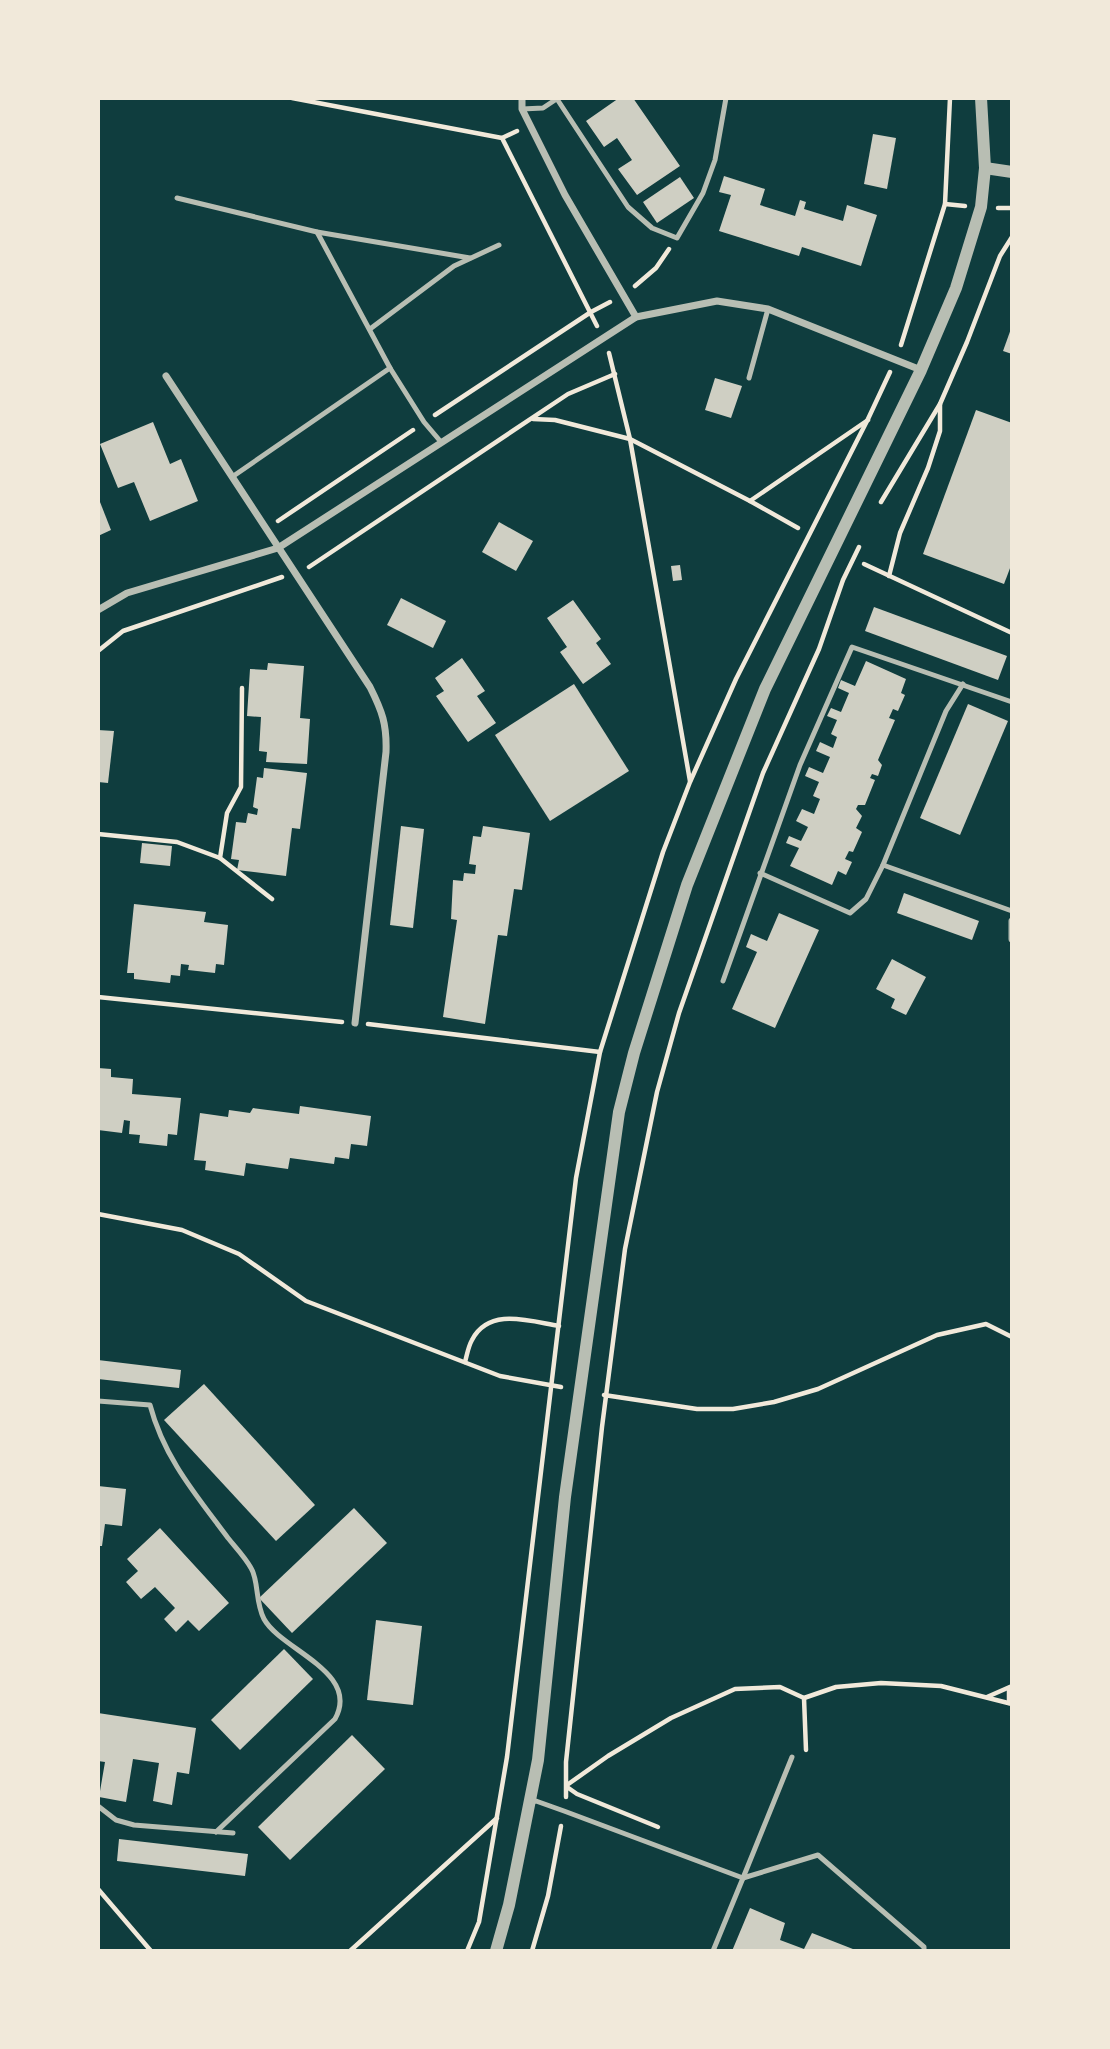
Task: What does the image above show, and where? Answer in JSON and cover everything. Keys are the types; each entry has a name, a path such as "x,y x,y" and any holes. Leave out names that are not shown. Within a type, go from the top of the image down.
{"street":[{"path":"522,98 522,109 565,195 636,317"},
{"path":"496,1951 509,1905 540,1746 570,1456 618,1112 687,886 765,689 921,370 956,288 981,207 985,168 981,98"},
{"path":"985,168 1012,172"},
{"path":"98,610 127,593 278,548 636,317 717,301 768,309 921,370"},
{"path":"166,376 370,687 387,728 355,1023"},
{"path":"1012,921 1012,939"}],"lane":[{"path":"522,109 543,108 557,98 628,207 652,228 677,238 703,193 715,160 726,98"},
{"path":"177,198 317,232 470,258"},
{"path":"317,232 390,368 424,422 441,442"},
{"path":"370,329 454,265 499,245"},
{"path":"748,378 768,309"},
{"path":"232,477 390,368"},
{"path":"723,982 800,765 852,647 1012,702"},
{"path":"760,873 850,914 866,899 883,865 946,710 963,684"},
{"path":"883,865 1012,911"},
{"path":"98,1401 150,1405 157,1432 179,1473 253,1569 257,1601 265,1620 285,1642 321,1666 334,1683 339,1698 340,1710 335,1719 216,1832"},
{"path":"713,1951 792,1757"},
{"path":"531,1802 536,1801 743,1878 818,1855 924,1947 924,1951"},
{"path":"98,1806 116,1820 134,1825 233,1833"}],"path":[{"path":"292,98 314,100 502,138 590,312 642,281 656,268 677,238"},
{"path":"908,328 945,204 950,98"},
{"path":"608,348 630,439 690,782"},
{"path":"98,651 123,631 294,572 304,571 568,394 615,373"},
{"path":"890,576 900,533 928,468 940,430 940,404"},
{"path":"530,419 555,420 630,439 750,500 797,528"},
{"path":"750,500 868,419"},
{"path":"864,564 1012,633"},
{"path":"220,858 228,813 240,787 242,688"},
{"path":"98,834 177,842 220,858 272,899"},
{"path":"98,1214 183,1230 239,1254 306,1301 500,1376"},
{"path":"465,1362 472,1340 485,1324 506,1318 559,1326"},
{"path":"657,1404 697,1409 733,1409 774,1402 818,1389 937,1335 986,1324 1012,1337"},
{"path":"666,1830 577,1794 567,1786 608,1756 671,1718 735,1689 780,1687 803,1698 836,1687 881,1683 941,1686 986,1698 1010,1703 1011,1687 986,1698"},
{"path":"803,1698 806,1757"},
{"path":"350,1951 498,1818"},
{"path":"532,1951 548,1896 559,1837"},
{"path":"98,1889 151,1951"}],"building":[{"path":"619,98 633,98 680,166 637,195 618,169 632,160 617,138 604,147 586,121"},
{"path":"873,134 896,138 887,189 864,184"},
{"path":"724,176 765,189 760,205 795,216 800,200 806,202 804,209 843,221 847,205 877,215 861,266 802,247 799,256 719,231 731,195 719,192"},
{"path":"680,177 694,198 657,223 643,202"},
{"path":"1012,326 1012,354 1003,351"},
{"path":"715,378 742,386 731,418 705,410"},
{"path":"976,410 1012,423 1012,563 1004,584 923,554"},
{"path":"153,422 170,464 181,459 198,501 150,521 134,482 118,488 100,444"},
{"path":"100,502 111,530 98,536 98,503"},
{"path":"499,522 533,541 516,571 482,552"},
{"path":"680,565 682,580 673,581 671,566"},
{"path":"401,598 446,621 433,648 387,625"},
{"path":"573,600 601,639 596,643 611,664 583,684 560,652 567,647 547,618"},
{"path":"874,607 1007,656 998,680 865,631"},
{"path":"462,658 485,691 477,696 496,723 468,742 436,696 444,691 435,678"},
{"path":"866,661 906,679 901,693 905,695 898,711 893,709 889,718 895,720 878,760 882,765 878,776 872,774 870,778 875,780 865,805 858,805 856,809 862,816 856,828 862,832 853,852 849,851 845,859 852,862 846,875 838,871 832,885 790,866 799,848 786,843 789,836 801,841 808,827 796,821 802,809 814,814 820,799 813,796 819,782 805,776 809,767 823,773 830,757 816,751 820,742 833,748 837,737 831,734 837,720 827,716 831,708 841,712 849,693 838,688 841,680 855,686"},
{"path":"268,663 304,666 300,718 310,719 307,764 266,762 267,752 259,751 261,717 247,716 250,669 267,670"},
{"path":"574,684 629,771 550,821 495,735"},
{"path":"968,704 1008,721 960,835 920,818"},
{"path":"98,730 114,731 108,783 98,782"},
{"path":"264,768 307,773 300,829 292,828 286,876 237,870 239,860 231,859 236,822 246,823 248,813 257,815 258,809 253,807 257,777 263,778"},
{"path":"401,826 424,829 413,928 390,925"},
{"path":"483,826 530,833 522,890 514,889 507,936 498,935 485,1024 443,1017 457,920 451,919 453,880 463,881 464,873 475,874 476,865 469,864 473,836 481,837"},
{"path":"142,843 172,846 170,866 140,863"},
{"path":"904,893 979,921 972,940 897,913"},
{"path":"134,904 206,912 204,922 228,925 224,965 216,964 215,973 188,970 189,965 181,964 180,976 171,975 170,983 134,979 134,973 127,973"},
{"path":"779,913 819,930 775,1028 732,1009 757,952 746,947 751,934 767,941"},
{"path":"892,959 926,977 906,1015 891,1008 895,999 876,989"},
{"path":"98,1068 111,1069 111,1077 133,1079 132,1094 181,1098 177,1135 168,1134 167,1146 139,1143 140,1135 129,1134 130,1121 124,1120 122,1133 98,1130"},
{"path":"300,1106 371,1116 367,1146 351,1144 349,1159 335,1157 334,1164 290,1158 288,1169 246,1163 244,1176 205,1170 206,1161 194,1160 200,1113 228,1117 229,1110 250,1113 253,1108 299,1114"},
{"path":"98,1360 181,1370 179,1388 98,1379"},
{"path":"204,1384 315,1505 276,1541 164,1420"},
{"path":"98,1486 126,1489 122,1526 105,1524 102,1546 98,1546"},
{"path":"354,1508 387,1543 292,1633 259,1598"},
{"path":"160,1528 229,1603 199,1631 188,1620 176,1632 164,1619 175,1608 155,1587 141,1599 126,1582 138,1571 127,1559"},
{"path":"376,1620 422,1626 413,1705 367,1700"},
{"path":"284,1649 313,1679 240,1750 211,1720"},
{"path":"98,1713 196,1728 189,1774 177,1772 172,1805 153,1801 159,1763 133,1759 126,1802 99,1797 105,1762 98,1761"},
{"path":"352,1735 385,1769 290,1860 258,1827"},
{"path":"119,1839 248,1854 245,1876 117,1861"},
{"path":"750,1908 785,1923 780,1940 804,1949 812,1933 858,1951 732,1951"}]}
